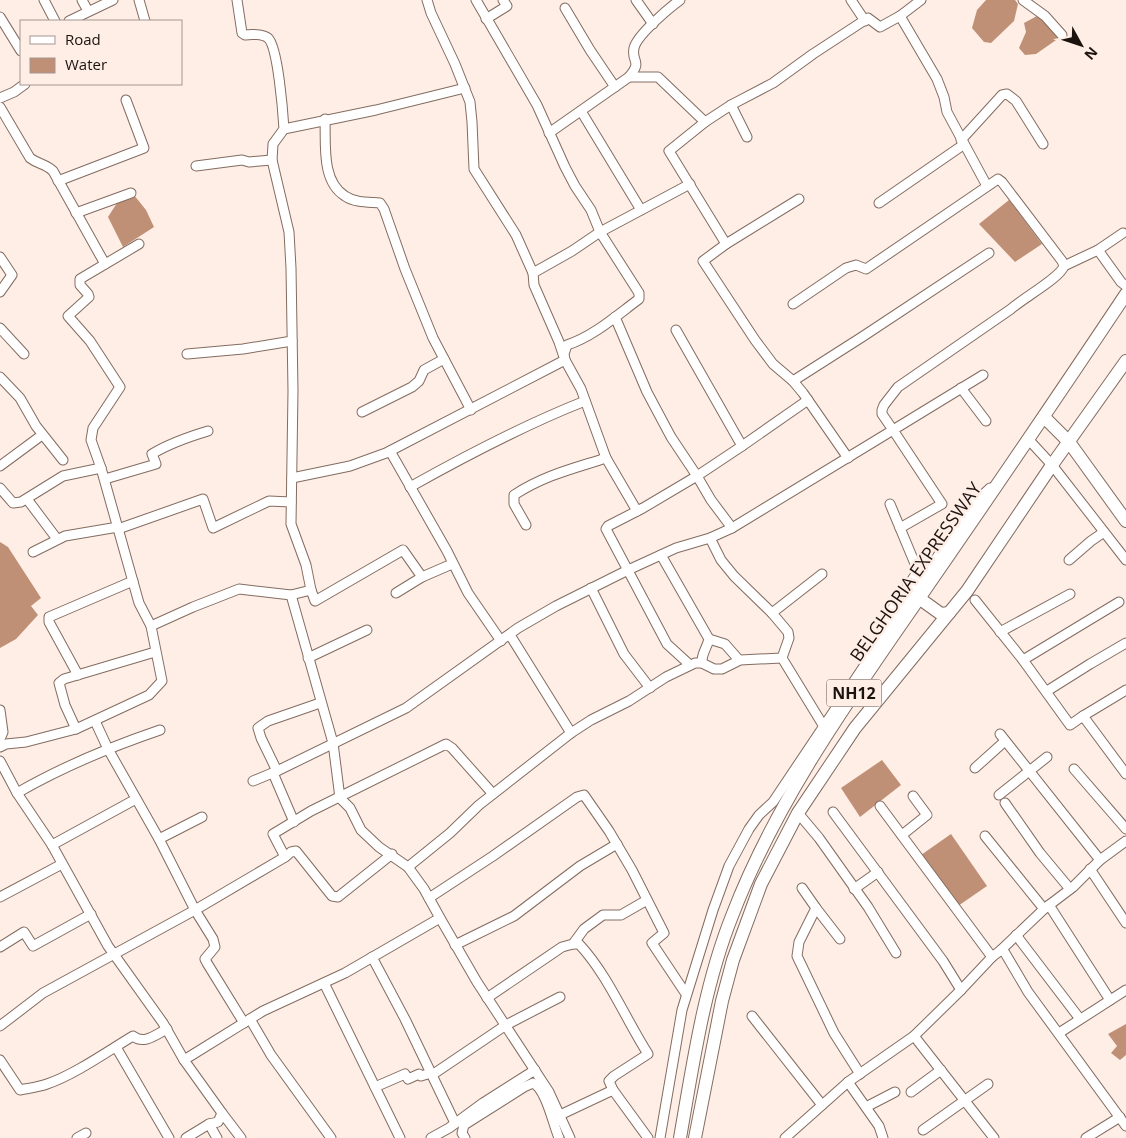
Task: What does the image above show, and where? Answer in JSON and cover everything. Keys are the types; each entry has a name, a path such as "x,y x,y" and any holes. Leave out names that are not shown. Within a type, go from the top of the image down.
{"highway":[{"name":"BELGHORIA EXPRESSWAY","path":"680,1138 706,1002 731,917 766,839 826,728 1029,440 1126,294"},
{"name":"NH12","path":"696,1136 722,1001 736,951 761,884 798,813 855,728 967,591 1052,465 1126,361"},
{"path":"1044,417 1069,442 1126,521"},
{"path":"920,596 922,601 941,614 949,613"}],"street":[{"path":"44,0 54,20"},
{"path":"82,0 88,11"},
{"path":"71,20 112,0"},
{"path":"139,0 145,20"},
{"path":"237,0 242,33 245,36 250,34 268,38 272,46 281,94 284,129 273,144 272,160 289,232 292,341 291,524 306,565 311,590 315,601 403,550 422,577"},
{"path":"427,0 470,102 474,168 516,235 533,272 534,285 560,342 565,360 581,389 606,458 637,511"},
{"path":"476,0 537,105 565,167 591,210 600,232 639,293 639,299 615,317 578,342 567,345 564,354 565,360"},
{"path":"486,19 507,6 503,0"},
{"path":"636,0 653,24"},
{"path":"549,133 629,77 637,65 634,48 653,24 680,0"},
{"path":"851,0 865,21"},
{"path":"726,244 670,151 705,122 730,105 772,83 868,18 880,27 900,16 921,0"},
{"path":"1023,0 1045,16 1062,35"},
{"path":"565,8 615,87"},
{"path":"900,16 937,79 947,112 987,186"},
{"path":"0,17 20,49"},
{"path":"629,77 658,77 705,122"},
{"path":"0,98 24,85"},
{"path":"284,129 376,110 465,88"},
{"path":"879,203 962,142 1002,95 1007,94 1016,101 1044,144"},
{"path":"58,181 144,148 126,100"},
{"path":"730,105 747,137"},
{"path":"0,107 30,158 36,163 47,165 53,171 105,264"},
{"path":"581,111 641,210"},
{"path":"325,120 327,165 335,188 346,197 359,201 380,203 384,208 405,269 433,338 471,410"},
{"path":"196,166 242,160 249,162 272,160"},
{"path":"793,304 846,268 856,265 866,269 994,181 1000,180 1064,266"},
{"path":"533,272 572,251 600,232 690,184"},
{"path":"76,213 131,193"},
{"path":"799,199 726,244 703,261 754,340 773,364 793,381 848,458"},
{"path":"900,528 942,504 882,414 884,405 898,387 1011,309 1023,298 1059,275 1064,266 1098,250 1123,233"},
{"path":"0,747 6,744 26,742 76,729 149,695 162,681 151,626 139,603 109,500 105,479 91,440 93,428 120,387 90,341 68,316 88,297 88,294 80,285 80,279 139,244"},
{"path":"1098,250 1126,286"},
{"path":"793,381 989,253"},
{"path":"0,257 12,275 0,292"},
{"path":"615,317 671,437 711,500 732,528"},
{"path":"0,328 24,354"},
{"path":"676,330 742,446"},
{"path":"187,354 243,349 292,341"},
{"path":"362,412 412,387 419,381 424,370 444,358"},
{"path":"292,478 350,466 390,451 565,360"},
{"path":"253,781 406,708 501,641 556,606 676,548 710,538 732,528 983,375"},
{"path":"0,377 20,398 42,434 63,460"},
{"path":"961,388 986,421"},
{"path":"690,665 668,644 606,529 608,526 697,476 808,400"},
{"path":"410,487 487,445 550,415 585,401"},
{"path":"105,479 156,464 152,454 163,447 174,441 208,431"},
{"path":"0,466 42,434"},
{"path":"1029,440 1052,465 1126,560"},
{"path":"390,451 478,609 501,641"},
{"path":"526,525 514,504 514,495 557,472 606,458"},
{"path":"0,488 13,503 21,502 62,476 101,468"},
{"path":"660,1138 686,994 729,866 749,829 759,815 773,802 826,728 884,636 972,505 1006,472"},
{"path":"27,499 57,539"},
{"path":"33,552 64,536 118,528 203,499 213,528 269,501 291,502"},
{"path":"884,636 878,630 918,571 890,504"},
{"path":"1069,560 1104,532"},
{"path":"710,538 721,560 734,576 772,613 788,632 789,638 782,658 808,703 826,728"},
{"path":"661,555 709,639 708,646 701,656 702,663"},
{"path":"396,593 422,577 452,564"},
{"path":"772,613 822,574"},
{"path":"78,675 49,622 49,617 132,581"},
{"path":"592,588 624,654 650,688"},
{"path":"151,626 239,589 291,595 311,590"},
{"path":"1000,632 1070,594"},
{"path":"291,595 320,703 333,743 340,798 350,808 361,830 379,847 392,854 408,867 429,898 487,998 549,1092 570,1138"},
{"path":"974,600 1024,660 1070,725 1126,690"},
{"path":"1024,660 1119,602"},
{"path":"308,658 367,630"},
{"path":"510,635 571,733"},
{"path":"709,639 725,644 739,660"},
{"path":"1047,691 1126,643"},
{"path":"76,729 65,705 59,683 64,679 155,652"},
{"path":"408,867 450,833 479,805 571,733 591,720 630,701 690,665 702,663 714,669 722,669 739,660 782,658"},
{"path":"294,822 260,738 258,728 268,721 320,703"},
{"path":"0,710 3,732 0,739"},
{"path":"1083,716 1126,774"},
{"path":"95,721 108,749 159,839 195,910 214,939 215,947 205,958 207,963 332,1138"},
{"path":"17,793 52,773 108,749 160,730"},
{"path":"975,768 1002,738 1100,860"},
{"path":"285,857 273,834 311,811 446,744 452,748 493,794"},
{"path":"999,795 1046,757"},
{"path":"0,762 17,793 52,845 108,946 166,1029 184,1060 242,1138"},
{"path":"1074,769 1126,829"},
{"path":"429,898 581,795 586,797 617,844 647,900 664,933 652,943 686,994"},
{"path":"902,835 927,815 913,796"},
{"path":"52,845 136,799"},
{"path":"1005,803 1040,853 1070,889"},
{"path":"880,806 992,957"},
{"path":"834,812 943,961 961,990"},
{"path":"798,813 819,838 872,912 896,953"},
{"path":"159,839 202,817"},
{"path":"985,836 1046,907 1110,1000"},
{"path":"784,1138 848,1082 914,1036 992,957 1046,907 1070,889 1100,860 1126,841"},
{"path":"455,945 514,916 580,866 617,844"},
{"path":"0,1026 43,993 195,910 291,852 296,851 332,896 338,897 392,854"},
{"path":"0,897 62,864"},
{"path":"1090,869 1126,923"},
{"path":"854,889 878,872"},
{"path":"802,888 840,939"},
{"path":"572,944 584,929 603,915 621,915 647,900"},
{"path":"816,908 799,942 797,956 834,1033 860,1074"},
{"path":"0,947 24,932 33,946 91,914"},
{"path":"184,1060 247,1021 324,983 440,918"},
{"path":"1016,935 1080,1019"},
{"path":"487,998 562,948 578,944 586,952 615,997 648,1054 609,1081 613,1090 648,1138"},
{"path":"1001,950 1028,992 1126,1126"},
{"path":"372,957 405,1019 455,1123"},
{"path":"324,983 400,1138"},
{"path":"1059,1033 1126,990"},
{"path":"375,1087 405,1074 408,1080 419,1074 421,1076 431,1074 506,1025 560,997"},
{"path":"752,1016 822,1105"},
{"path":"0,1060 20,1090 49,1084 133,1036 138,1040 145,1041 166,1029"},
{"path":"914,1036 991,1137"},
{"path":"116,1047 169,1138"},
{"path":"431,1138 535,1070"},
{"path":"911,1092 941,1070"},
{"path":"848,1082 879,1126 883,1138"},
{"path":"465,1138 462,1133 464,1125 533,1083 538,1086 559,1138"},
{"path":"923,1130 988,1084"},
{"path":"560,1115 613,1090"},
{"path":"866,1108 895,1092"},
{"path":"186,1138 209,1124 218,1122 222,1113"},
{"path":"1086,1138 1120,1117"},
{"path":"209,1124 217,1138"},
{"path":"77,1138 86,1133"}],"water":[{"path":"986,0 1015,0 1018,4 1014,21 991,43 984,42 972,28 977,10"},
{"path":"1037,16 1045,17 1059,38 1036,54 1025,55 1019,48 1026,32 1024,23"},
{"path":"134,195 146,210 154,227 123,247 108,217 117,203"},
{"path":"1009,200 1042,244 1015,262 979,224"},
{"path":"0,542 8,547 41,598 31,606 38,615 16,639 0,648"},
{"path":"882,760 901,785 860,817 841,788"},
{"path":"951,834 987,886 958,906 921,855"},
{"path":"1126,1024 1126,1055 1120,1060 1111,1053 1117,1046 1108,1034"}]}
